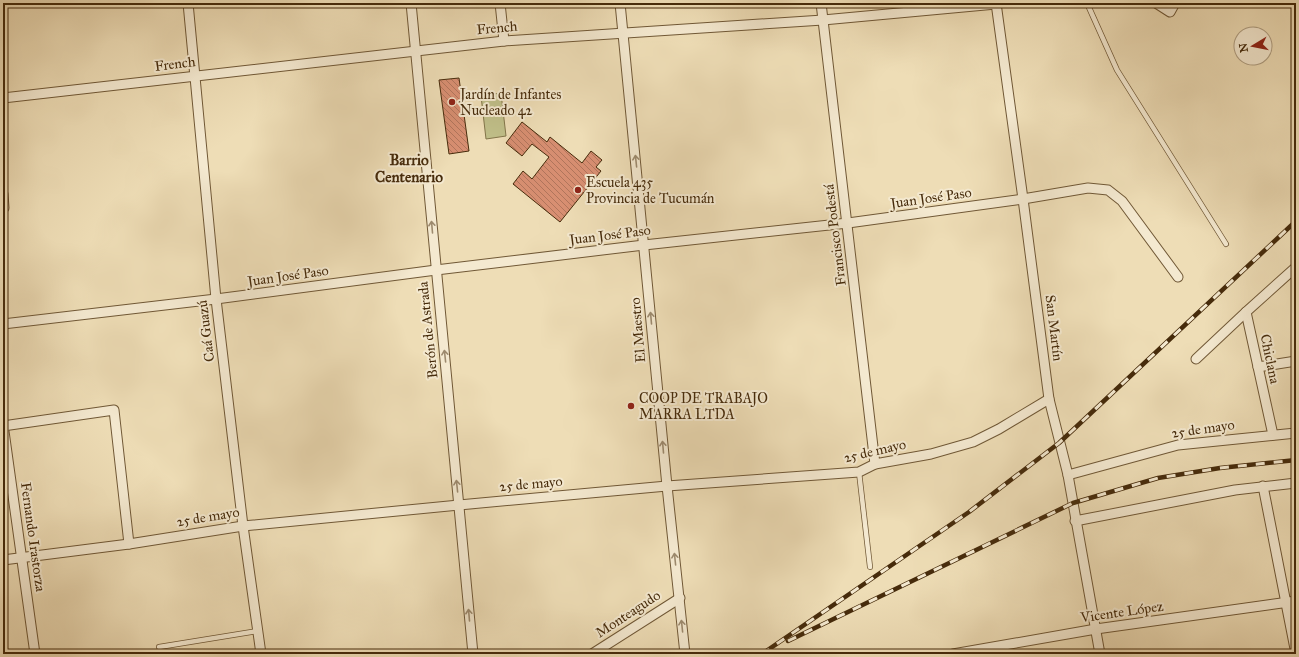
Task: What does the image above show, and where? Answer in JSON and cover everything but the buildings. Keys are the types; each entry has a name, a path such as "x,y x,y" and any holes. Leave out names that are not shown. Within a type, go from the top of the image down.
{"street":[{"name":"Caá Guazú","path":"188,3 216,299 243,526 261,654"},
{"name":"Berón de Astrada","path":"411,3 473,654"},
{"path":"500,3 504,41"},
{"name":"El Maestro","path":"620,3 667,486 685,654"},
{"name":"Francisco Podestá","path":"821,3 848,223 875,464"},
{"path":"1156,3 1170,12 1175,3"},
{"name":"French","path":"3,98 504,41 823,20 996,4"},
{"name":"San Martín","path":"996,4 1049,400 1068,475 1075,521 1100,654"},
{"name":"Juan José Paso","path":"3,324 216,299 436,270 644,245 848,223 1023,199 1088,188 1108,190 1122,202 1178,277"},
{"path":"3,194 4,208"},
{"path":"1196,359 1296,267"},
{"name":"Chiclana","path":"1246,312 1272,435"},
{"path":"1258,367 1296,361"},
{"name":"25 de mayo","path":"3,560 129,544 243,526 667,486 859,472 875,464 931,454 973,442 1049,400"},
{"path":"3,425 114,410 129,544"},
{"name":"Fernando Irastorza","path":"3,425 35,654"},
{"name":"25 de mayo","path":"1068,475 1178,445 1296,433"},
{"path":"1075,521 1235,490 1296,483"},
{"path":"1263,486 1296,654"},
{"name":"Monteagudo","path":"592,654 680,598"},
{"name":"Vicente López","path":"953,654 1096,629 1296,601"}],"lane":[{"path":"1087,3 1117,70 1226,244"},
{"path":"859,472 870,567"},
{"path":"159,647 258,631"}],"shaded area":[{"path":"501,93 506,136 486,139 481,96"}],"railway":[{"path":"762,654 969,512 1059,443 1296,221"},
{"path":"788,641 1073,503 1158,478 1220,468 1296,460"}],"place":[{"name":"Jardín de Infantes Nucleado 42","path":"452,102"},
{"name":"Escuela 435 Provincia de Tucumán","path":"578,190"},
{"name":"COOP DE TRABAJO MARRA LTDA","path":"631,406"}],"district":[{"name":"Barrio Centenario","path":"409,168"}]}
